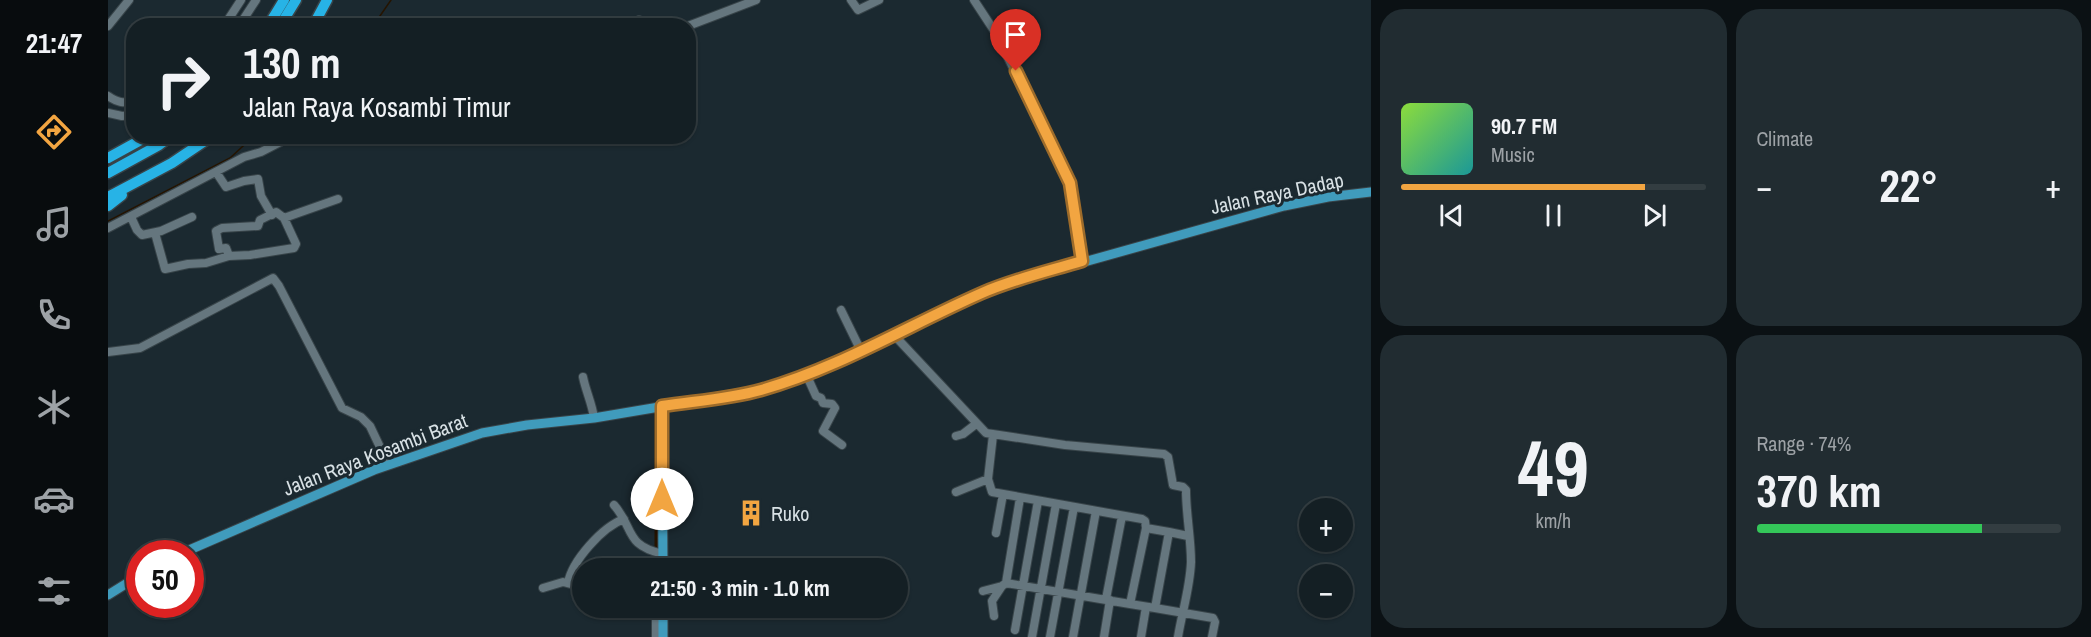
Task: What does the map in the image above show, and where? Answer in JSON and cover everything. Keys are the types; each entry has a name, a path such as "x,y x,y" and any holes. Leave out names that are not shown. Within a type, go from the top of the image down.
{"highway":[{"path":"273,18 284,0"},
{"path":"285,18 296,0"},
{"path":"317,18 327,0"},
{"path":"108,158 133,144"},
{"path":"108,173 160,144"},
{"path":"108,206 149,176 199,144"},
{"path":"108,197 149,176"}],"main road":[{"name":"Jalan Raya Dadap","path":"894,336 982,293 1033,275 1192,234 1284,206 1328,197 1371,192"},
{"name":"Jalan Raya Kosambi Barat","path":"204,544 388,464 482,433 527,425 594,418 760,390 806,374 894,336"},
{"path":"660,558 662,406"},
{"path":"108,595 126,584"},
{"path":"662,637 663,618"}],"street":[{"path":"108,26 129,0"},
{"path":"229,18 241,0"},
{"path":"245,18 256,0"},
{"path":"696,23 756,0"},
{"path":"852,0 858,10 879,0"},
{"path":"974,0 995,32 1067,175 1082,261"},
{"path":"108,96 115,101 126,103"},
{"path":"108,113 126,116"},
{"path":"108,228 244,157 276,144"},
{"path":"216,172 225,187 258,179 261,196 272,215"},
{"path":"284,218 338,199"},
{"path":"155,233 165,269 206,263 229,256 261,254 294,248 296,244 279,212 260,220 258,226 222,228 216,231 219,249 226,248 229,256"},
{"path":"131,217 140,234 155,233 192,217"},
{"path":"108,352 140,348 273,278 342,408 362,417 370,426 388,464"},
{"path":"841,310 861,351"},
{"path":"894,336 984,432 1065,445 1166,455 1170,460 1173,485 1186,490 1190,567 1182,637"},
{"path":"806,374 816,396 821,398 823,403 831,404 835,408 823,431 842,445"},
{"path":"583,377 594,418"},
{"path":"956,436 963,434 976,424"},
{"path":"993,435 988,479 990,490 1003,495 1145,521 1146,528 1130,604"},
{"path":"956,492 988,479"},
{"path":"996,533 1003,495"},
{"path":"994,616 993,599 1004,584 1020,498"},
{"path":"1015,630 1038,501"},
{"path":"1032,637 1056,504"},
{"path":"614,505 624,519 631,537 644,549 659,553"},
{"path":"1050,637 1074,507"},
{"path":"1073,637 1096,511"},
{"path":"1104,637 1122,516"},
{"path":"568,583 572,570 582,556 614,522 624,519"},
{"path":"1146,528 1188,536"},
{"path":"1155,608 1169,532"},
{"path":"543,588 559,582 572,584"},
{"path":"983,591 1004,584 1022,585 1213,618 1215,622 1212,637"},
{"path":"1141,637 1146,607"},
{"path":"1178,637 1184,614"},
{"path":"658,618 662,637"}],"waterway":[{"path":"379,18 391,0"},
{"path":"108,221 230,158 245,144"},
{"path":"657,413 657,558"}],"place":[{"name":"Ruko","path":"751,513"}],"route":[{"path":"662,499 662,406 746,393 779,384 876,344 982,293 1082,261 1070,183 1016,71"}]}
